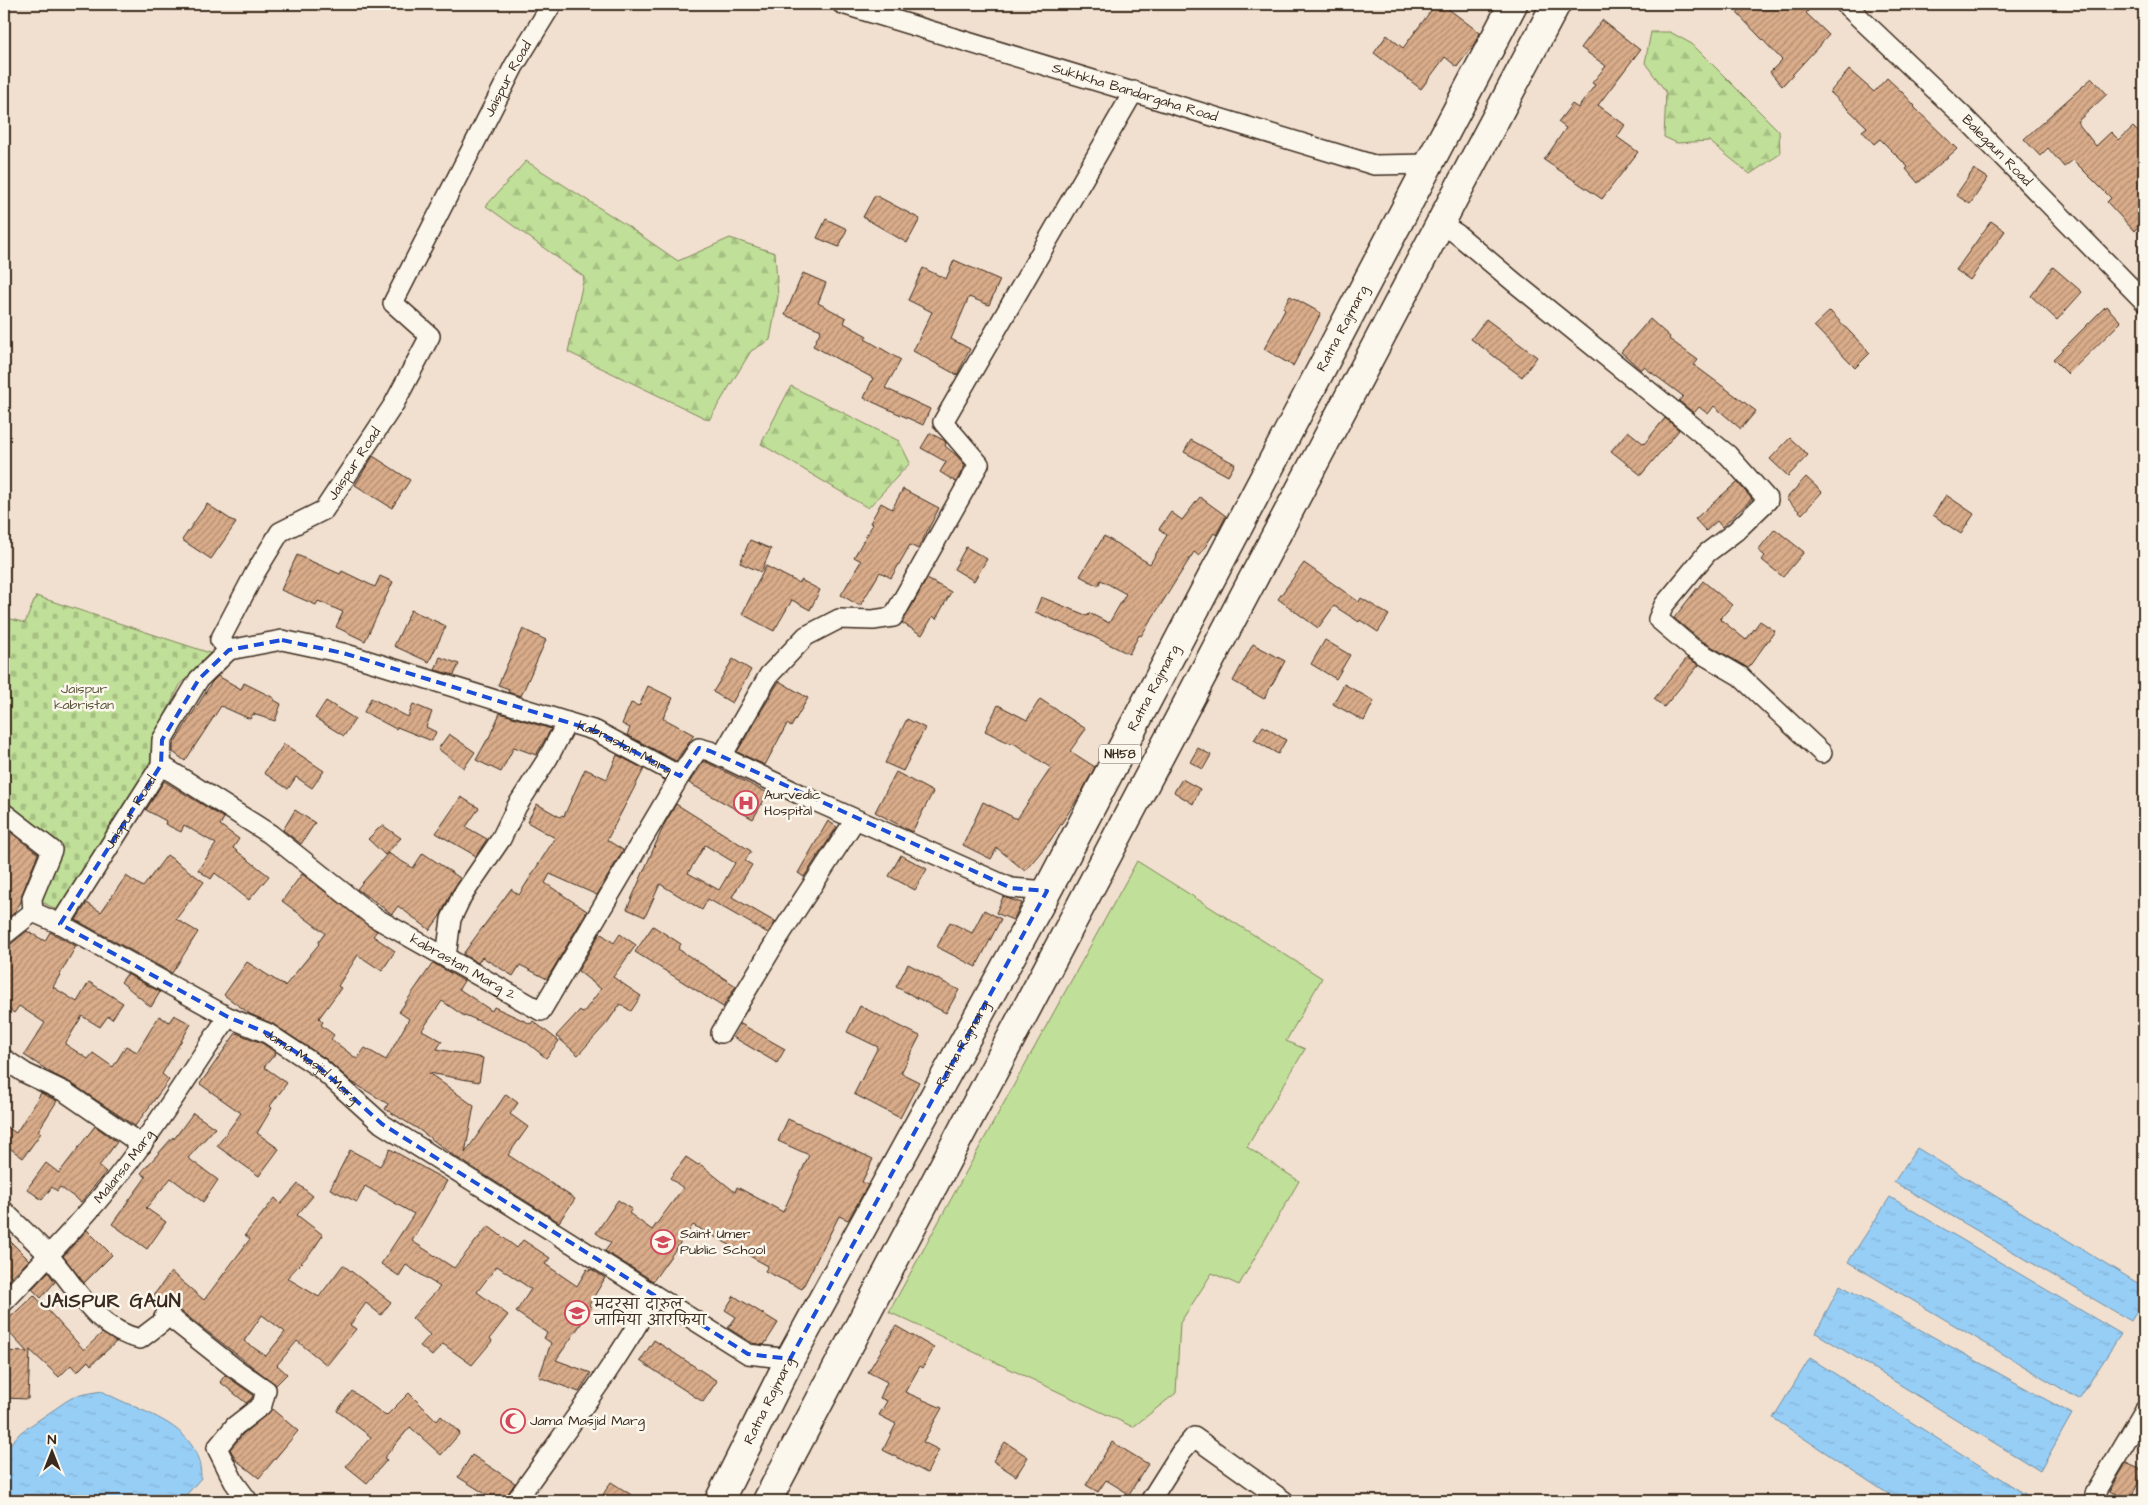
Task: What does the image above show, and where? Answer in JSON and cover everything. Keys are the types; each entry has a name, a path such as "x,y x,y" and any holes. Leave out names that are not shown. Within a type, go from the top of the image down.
{"highway":[{"name":"Ratna Rajmarg","path":"719,1501 790,1359 1047,891 1513,4"},
{"name":"NH58","path":"767,1501 1556,4"}],"street":[{"name":"Jaispur Road","path":"60,924 161,765 162,740 199,679 229,650 220,640 255,572 280,532 324,510 394,404 430,336 393,303 514,66 552,4"},
{"name":"Sukhkha Bandargaha Road","path":"842,4 1374,165 1430,164"},
{"name":"Balegaun Road","path":"1845,4 1964,117 2144,301"},
{"path":"722,756 769,676 806,636 839,618 873,620 893,617 979,464 943,422 1134,92"},
{"path":"1440,224 1457,234 1728,455 1768,500 1736,531 1707,553 1664,605 1658,619 1692,648 1740,676 1822,753"},
{"name":"Kabrastan Marg","path":"229,650 282,640 343,653 596,731 680,776 698,748 722,756 855,820 1011,888 1047,891"},
{"path":"446,957 451,919 462,896 501,839 517,806 548,758 567,722"},
{"name":"kabrastan Marg 2","path":"161,765 270,834 374,918 542,1011 680,776"},
{"path":"4,814 52,850 32,898 33,912 4,936"},
{"path":"721,1033 778,938 855,820"},
{"name":"Jama Masjid Marg","path":"33,912 60,924 228,1017 275,1038 320,1068 382,1124 748,1354 790,1359"},
{"name":"Malansa Marg","path":"4,1302 49,1256 142,1145 228,1017"},
{"path":"4,1059 25,1074 65,1092 142,1145"},
{"path":"4,1211 49,1256 61,1273 105,1324 123,1335 140,1339 161,1323 166,1314 233,1367 266,1390 262,1405 235,1426 217,1448 234,1482 248,1501"},
{"path":"516,1501 639,1323 654,1296"},
{"path":"2095,1494 2144,1411"},
{"path":"1150,1501 1181,1452 1194,1437 1284,1501"}],"highlighted area":[{"path":"282,640 343,653 596,731 680,776 699,748 710,751 1011,888 1047,891 790,1359 748,1354 382,1124 320,1068 267,1033 228,1017 60,924 161,765 162,740 199,679 229,650"}],"green space":[{"path":"1651,32 1670,32 1692,44 1779,131 1780,154 1750,174 1709,141 1677,143 1664,137 1666,92 1645,63"},
{"path":"526,161 623,223 678,261 730,238 775,253 778,296 770,340 751,351 709,420 568,352 584,277 486,206"},
{"path":"791,386 899,441 910,463 868,508 761,444"},
{"name":"Jaispur kabristan","path":"36,596 210,653 180,685 152,741 149,778 63,913 36,899 58,849 4,808 4,617 25,623"},
{"path":"1137,861 1322,978 1286,1041 1305,1049 1247,1147 1299,1181 1239,1285 1212,1273 1180,1323 1176,1393 1133,1427 889,1312"}],"water":[{"path":"1917,1148 2144,1287 2144,1299 2131,1321 1894,1182"},
{"path":"1890,1197 2121,1334 2079,1399 1848,1262"},
{"path":"1840,1285 2072,1414 2040,1471 1816,1333"},
{"path":"1810,1358 2036,1501 1899,1501 1773,1418"},
{"path":"102,1391 150,1413 179,1432 191,1444 198,1459 201,1478 181,1501 4,1501 4,1451 21,1432 65,1402 75,1396"}],"building":[{"path":"1436,4 1442,4 1480,33 1457,67 1445,57 1421,89 1374,53 1387,35 1403,48"},
{"path":"1746,4 1815,4 1806,13 1829,35 1782,86 1770,72 1782,60 1737,13"},
{"path":"1602,20 1640,50 1598,105 1625,125 1617,137 1638,152 1602,199 1544,160 1566,128 1558,122 1572,104 1578,108 1595,85 1592,83 1606,66 1581,48"},
{"path":"1849,70 1874,92 1887,78 1957,149 1918,183 1906,169 1908,167 1880,139 1874,144 1862,131 1867,127 1830,92"},
{"path":"2092,78 2107,94 2077,122 2096,146 2111,132 2119,140 2133,127 2144,138 2144,221 2134,231 2107,202 2111,198 2073,160 2064,167 2048,148 2040,156 2024,139"},
{"path":"1974,169 1988,178 1970,204 1956,195"},
{"path":"875,195 920,219 907,243 863,217"},
{"path":"826,219 847,229 839,247 817,238"},
{"path":"1991,221 2005,231 1970,280 1956,270"},
{"path":"954,260 1000,280 989,305 969,297 951,339 970,349 957,375 913,351 932,312 908,300 923,268 946,279"},
{"path":"2053,267 2082,292 2057,320 2031,296"},
{"path":"803,273 826,283 818,303 846,318 844,323 867,336 865,339 901,360 885,388 930,409 923,425 864,398 873,378 813,346 821,330 785,315"},
{"path":"1290,296 1321,313 1293,366 1264,349 1285,310 1283,308"},
{"path":"2106,306 2121,322 2068,374 2053,359"},
{"path":"1830,311 1870,353 1855,368 1814,326"},
{"path":"1486,319 1537,357 1522,377 1471,339"},
{"path":"1650,319 1670,337 1669,339 1698,360 1694,365 1756,411 1741,429 1714,406 1708,414 1699,407 1694,413 1679,401 1683,396 1644,367 1641,370 1621,352"},
{"path":"1665,418 1679,430 1641,475 1611,451 1628,431 1644,444"},
{"path":"930,433 945,441 945,446 965,465 956,482 940,472 946,462 921,448"},
{"path":"1790,438 1808,455 1788,476 1770,459"},
{"path":"1191,440 1235,464 1228,476 1184,452"},
{"path":"373,456 410,480 392,508 355,485"},
{"path":"1806,477 1822,492 1802,514 1786,499"},
{"path":"1737,482 1752,499 1722,527 1717,521 1706,531 1695,519"},
{"path":"903,489 939,508 918,549 910,545 891,578 880,572 860,606 841,595 861,561 854,557 873,524 870,523 881,503 892,509"},
{"path":"1946,495 1974,514 1961,534 1933,515"},
{"path":"1200,497 1226,516 1216,535 1214,533 1199,556 1194,552 1141,636 1139,635 1129,654 1086,633 1035,612 1041,597 1088,616 1089,613 1109,623 1126,594 1101,580 1098,586 1080,576 1104,536 1150,564 1167,535 1159,529 1171,512 1182,520"},
{"path":"207,504 236,523 211,559 182,540"},
{"path":"1775,529 1804,552 1783,577 1762,560 1765,556 1758,550"},
{"path":"750,540 771,549 761,572 740,563"},
{"path":"966,547 987,559 974,581 954,569"},
{"path":"297,555 340,574 342,571 375,587 380,576 393,582 365,641 336,627 343,612 318,601 316,605 281,590"},
{"path":"1304,563 1359,602 1361,598 1389,615 1378,632 1334,606 1318,628 1278,599"},
{"path":"766,566 799,583 801,580 820,590 810,610 792,600 774,631 742,614"},
{"path":"927,579 951,592 936,619 933,616 922,635 902,623"},
{"path":"1703,581 1732,605 1720,619 1746,640 1760,621 1775,631 1748,668 1699,639 1674,618"},
{"path":"411,610 446,626 429,662 394,646"},
{"path":"523,629 546,640 521,696 508,692 509,689 498,685"},
{"path":"1325,640 1350,655 1336,679 1311,664"},
{"path":"1253,644 1285,661 1264,699 1233,681"},
{"path":"440,657 459,664 454,675 435,670"},
{"path":"1687,658 1699,665 1664,707 1654,699"},
{"path":"733,659 751,670 732,703 713,692"},
{"path":"218,676 241,689 244,683 274,698 274,700 281,704 275,721 253,714 250,719 221,706 185,761 173,752 173,745 212,682"},
{"path":"779,681 808,698 791,727 787,724 765,765 737,752"},
{"path":"1344,684 1374,701 1364,721 1333,704"},
{"path":"648,686 673,698 663,718 694,735 676,761 627,735 630,728 622,724 631,703 639,706"},
{"path":"371,698 408,717 413,704 432,712 426,727 436,732 432,741 397,727 396,729 364,712"},
{"path":"1040,699 1086,729 1070,751 1095,767 1080,795 1050,841 1025,871 997,848 991,859 963,845 983,802 1017,819 1051,768 1012,742 1011,744 985,731 998,705 1027,720"},
{"path":"326,701 355,719 344,736 315,718"},
{"path":"500,713 551,729 536,755 514,747 501,772 476,760 488,740"},
{"path":"907,719 925,728 903,771 885,763"},
{"path":"1263,726 1286,740 1278,754 1254,740"},
{"path":"449,734 475,752 464,768 438,749"},
{"path":"284,744 324,771 312,788 296,777 288,789 264,773"},
{"path":"1198,748 1211,755 1203,769 1190,762"},
{"path":"617,755 644,769 607,840 623,850 597,895 550,874 545,883 587,911 547,979 520,965 513,976 482,957 478,963 463,954 511,889 519,895 555,838 527,822 537,804 560,817 564,816 585,769 607,779"},
{"path":"704,761 768,793 753,819 689,783"},
{"path":"896,772 933,792 912,832 875,812"},
{"path":"1182,779 1200,789 1193,804 1174,792"},
{"path":"164,781 224,818 220,825 239,839 233,848 269,876 249,900 215,873 211,879 198,870 216,844 184,825 181,832 165,824 166,821 146,810"},
{"path":"461,797 479,808 466,827 487,839 476,856 436,833"},
{"path":"676,804 751,851 745,861 752,865 732,897 775,922 768,933 708,899 702,910 660,884 645,917 627,909 664,825","holes":["705,845 735,863 719,890 688,873"]},
{"path":"295,810 315,823 301,844 283,830"},
{"path":"828,821 837,827 804,877 798,873"},
{"path":"382,825 401,838 385,855 368,839"},
{"path":"4,827 38,854 22,894 21,902 14,913 4,921"},
{"path":"388,853 413,868 423,853 460,878 440,916 430,930 398,906 392,914 357,889"},
{"path":"167,855 204,882 176,919 198,932 172,973 76,920 87,903 101,912 126,876 143,887"},
{"path":"901,855 927,869 915,890 889,876"},
{"path":"302,874 377,931 373,936 395,951 382,971 358,955 338,986 341,988 319,1018 323,1022 321,1025 334,1035 331,1039 357,1059 365,1048 386,1060 409,1019 399,1012 433,963 464,981 459,989 492,1011 494,1007 531,1024 533,1021 559,1041 546,1058 525,1041 464,1016 442,1001 422,1030 442,1041 437,1049 483,1058 479,1082 429,1073 474,1106 465,1153 506,1094 518,1103 510,1114 528,1127 508,1155 575,1199 559,1222 453,1155 418,1129 385,1109 388,1104 352,1082 326,1059 273,1024 250,1014 224,995 247,962 285,986 319,944 325,933 282,901"},
{"path":"1003,897 1022,903 1013,920 996,913"},
{"path":"984,910 1001,919 976,967 937,947 950,922 972,933"},
{"path":"653,926 681,944 678,949 736,986 723,1007 635,952"},
{"path":"27,931 45,941 50,932 76,946 53,987 77,1002 89,982 123,1003 112,1019 108,1016 100,1027 82,1016 65,1044 88,1059 93,1053 113,1067 126,1046 137,1052 159,1016 169,1022 174,1015 191,1024 162,1074 169,1080 135,1126 71,1083 24,1055 45,1023 19,1006 14,1013 4,1005 4,946 11,944"},
{"path":"600,933 614,943 620,934 636,945 613,977 641,996 631,1011 620,1004 607,1023 578,1055 556,1036 580,1010 583,1013 601,989 578,971"},
{"path":"908,964 959,990 946,1013 896,987"},
{"path":"127,974 160,992 151,1007 121,982"},
{"path":"860,1006 920,1036 901,1073 919,1082 900,1118 854,1094 878,1047 847,1032"},
{"path":"741,1024 785,1049 777,1063 733,1037"},
{"path":"236,1033 262,1043 276,1053 264,1067 287,1083 270,1106 272,1108 257,1133 279,1149 259,1176 217,1146 241,1113 200,1084"},
{"path":"41,1093 57,1101 38,1131 41,1133 23,1158 4,1144 4,1125 16,1133"},
{"path":"193,1113 215,1128 188,1158 218,1180 203,1202 171,1178 146,1208 166,1222 147,1249 112,1224 146,1177 141,1173 173,1137 174,1139"},
{"path":"788,1119 873,1159 862,1182 868,1185 848,1220 839,1216 802,1289 765,1271 768,1266 693,1225 653,1281 605,1251 611,1243 596,1233 618,1200 632,1209 629,1213 652,1230 683,1188 670,1178 686,1157 698,1165 700,1164 735,1192 737,1187 783,1212 809,1155 778,1141"},
{"path":"95,1126 117,1142 99,1166 106,1172 81,1202 60,1187 57,1191 52,1187 42,1200 27,1189 46,1163 59,1173"},
{"path":"390,1149 447,1181 412,1241 454,1268 488,1226 517,1248 523,1240 550,1258 545,1264 577,1286 587,1269 590,1271 591,1269 605,1278 589,1305 592,1308 556,1360 591,1373 579,1392 539,1377 551,1343 544,1338 547,1333 516,1312 531,1289 497,1266 477,1292 508,1315 490,1338 492,1341 472,1365 443,1344 432,1356 420,1346 430,1335 412,1318 440,1287 406,1265 399,1276 381,1264 414,1214 365,1186 357,1202 330,1189 350,1150 380,1166"},
{"path":"298,1184 313,1196 297,1215 323,1235 313,1250 287,1278 319,1297 343,1265 391,1302 381,1315 366,1303 350,1325 356,1329 327,1365 297,1341 277,1365 287,1374 276,1385 173,1305 162,1304 153,1296 171,1272 204,1300 250,1239 245,1235 275,1198 281,1204","holes":["262,1315 285,1332 266,1356 244,1341"]},
{"path":"87,1230 112,1255 84,1283 63,1256"},
{"path":"4,1235 29,1260 4,1284"},
{"path":"48,1272 55,1282 41,1298 32,1289"},
{"path":"34,1295 84,1350 102,1333 116,1342 91,1365 88,1361 77,1372 71,1365 59,1377 30,1350 28,1399 4,1398 4,1351 27,1352 4,1327 4,1323"},
{"path":"734,1296 778,1323 764,1345 752,1343 728,1328 736,1317 725,1310"},
{"path":"896,1326 934,1348 923,1368 920,1366 905,1392 942,1408 923,1442 939,1450 927,1473 883,1450 896,1424 879,1415 887,1401 880,1398 887,1382 868,1372"},
{"path":"654,1340 717,1381 703,1402 640,1361"},
{"path":"225,1375 253,1395 252,1398 246,1403 220,1382"},
{"path":"352,1391 386,1416 409,1393 437,1421 441,1416 460,1433 441,1455 410,1427 384,1458 387,1460 367,1483 346,1466 371,1437 337,1411"},
{"path":"272,1409 298,1431 259,1478 236,1460 230,1449 243,1434"},
{"path":"1005,1442 1028,1457 1016,1476 993,1461"},
{"path":"1112,1442 1148,1464 1129,1494 1106,1480 1098,1492 1086,1485"},
{"path":"472,1455 515,1483 505,1501 497,1501 458,1477"},
{"path":"2126,1463 2144,1471 2130,1500 2110,1491"},
{"path":"611,1482 641,1501 599,1501"}],"place":[{"name":"Aurvedic Hospital","path":"746,803"},
{"name":"Saint Umer Public School","path":"663,1242"},
{"name":"मदरसा दारुल जामिया आरफिया","path":"577,1313"},
{"name":"Jama Masjid Marg","path":"513,1421"}],"district":[{"name":"JAISPUR GAUN","path":"111,1301"}]}
